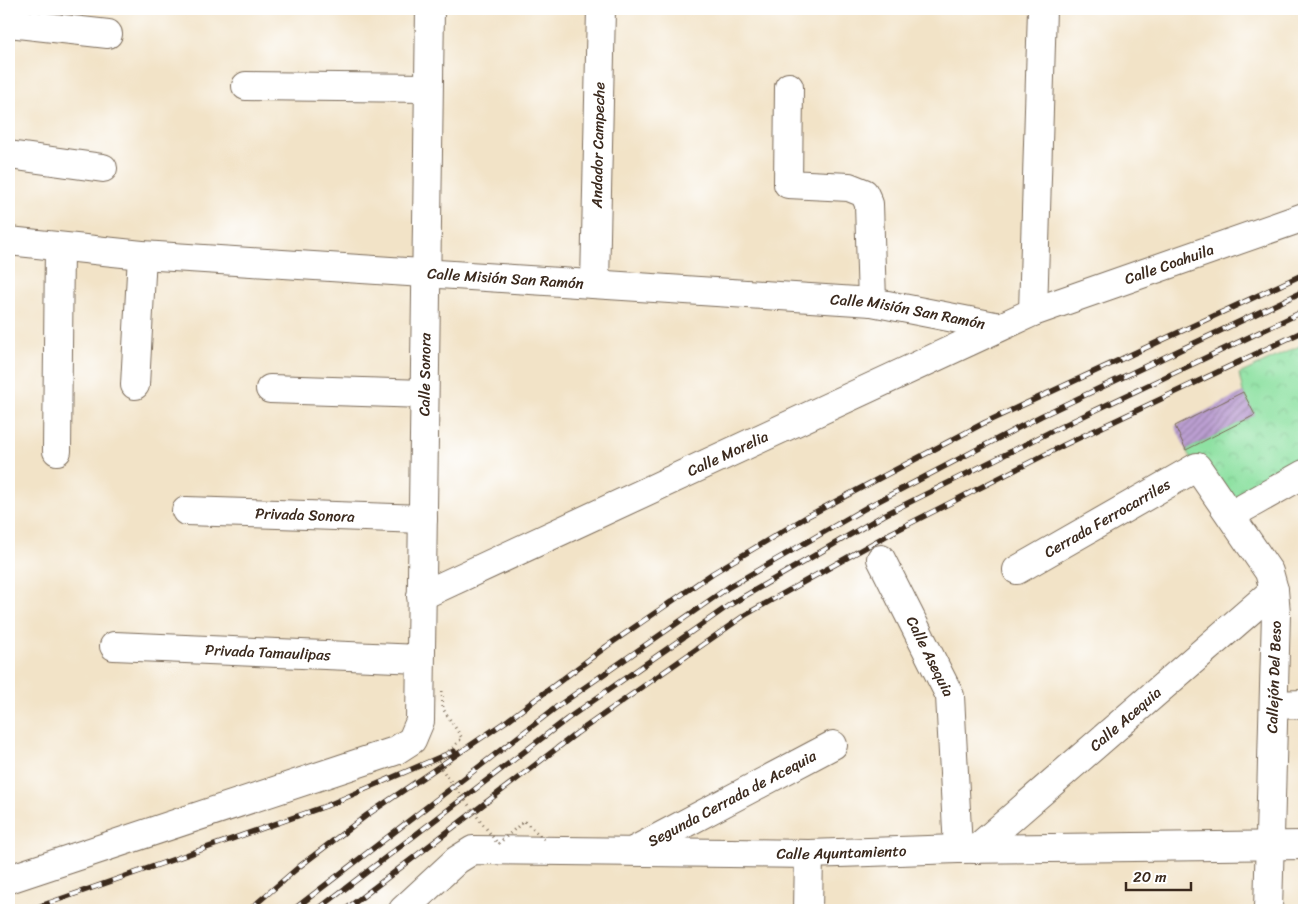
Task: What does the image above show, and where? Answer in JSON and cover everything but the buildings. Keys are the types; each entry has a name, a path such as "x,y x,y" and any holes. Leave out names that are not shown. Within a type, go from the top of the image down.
{"street":[{"name":"Calle Sonora","path":"9,879 395,751 412,740 420,721 430,9"},
{"name":"Andador Campeche","path":"595,283 601,9"},
{"path":"1033,312 1042,9"},
{"path":"9,22 108,34"},
{"path":"246,86 428,88"},
{"path":"789,87 788,184 850,187 864,192 869,204 872,302"},
{"path":"9,155 103,168"},
{"name":"Calle Coahuila","path":"1033,312 1304,217"},
{"name":"Calle Misión San Ramón","path":"9,241 142,255 872,302 1000,327"},
{"path":"57,450 59,247"},
{"path":"135,385 142,255"},
{"name":"Calle Morelia","path":"421,596 1033,312"},
{"path":"270,389 424,394"},
{"name":"Callejón Del Beso","path":"1197,468 1269,572 1274,590 1276,612 1268,847 1268,910"},
{"name":"Cerrada Ferrocarriles","path":"1017,570 1197,468"},
{"path":"1231,515 1304,474"},
{"name":"Privada Sonora","path":"186,510 423,519"},
{"name":"Calle Asequia","path":"881,559 950,696 967,849"},
{"name":"Calle Acequia","path":"967,849 1274,590"},
{"name":"Privada Tamaulipas","path":"114,646 420,659"},
{"path":"1274,704 1304,704"},
{"name":"Segunda Cerrada de Acequia","path":"632,852 833,745"},
{"name":"Calle Ayuntamiento","path":"403,910 457,860 473,850 809,854 967,849 1268,847 1304,845"},
{"path":"808,910 809,854"}],"path":[{"path":"442,691 443,709 462,738 437,763 498,844 524,821 545,840"}],"green space":[{"path":"1304,344 1304,459 1226,503 1186,450 1254,415 1243,392 1239,374"}],"railway":[{"path":"249,910 300,866 367,815 508,720 607,646 713,573 808,516 984,423 1304,274"},
{"path":"293,910 558,706 729,587 869,506 1041,416 1304,291"},
{"path":"317,910 567,719 731,604 884,515 1056,429 1304,311"},
{"path":"345,910 577,733 745,615 891,533 1064,445 1304,331"},
{"path":"29,910 326,806 454,751"}]}
